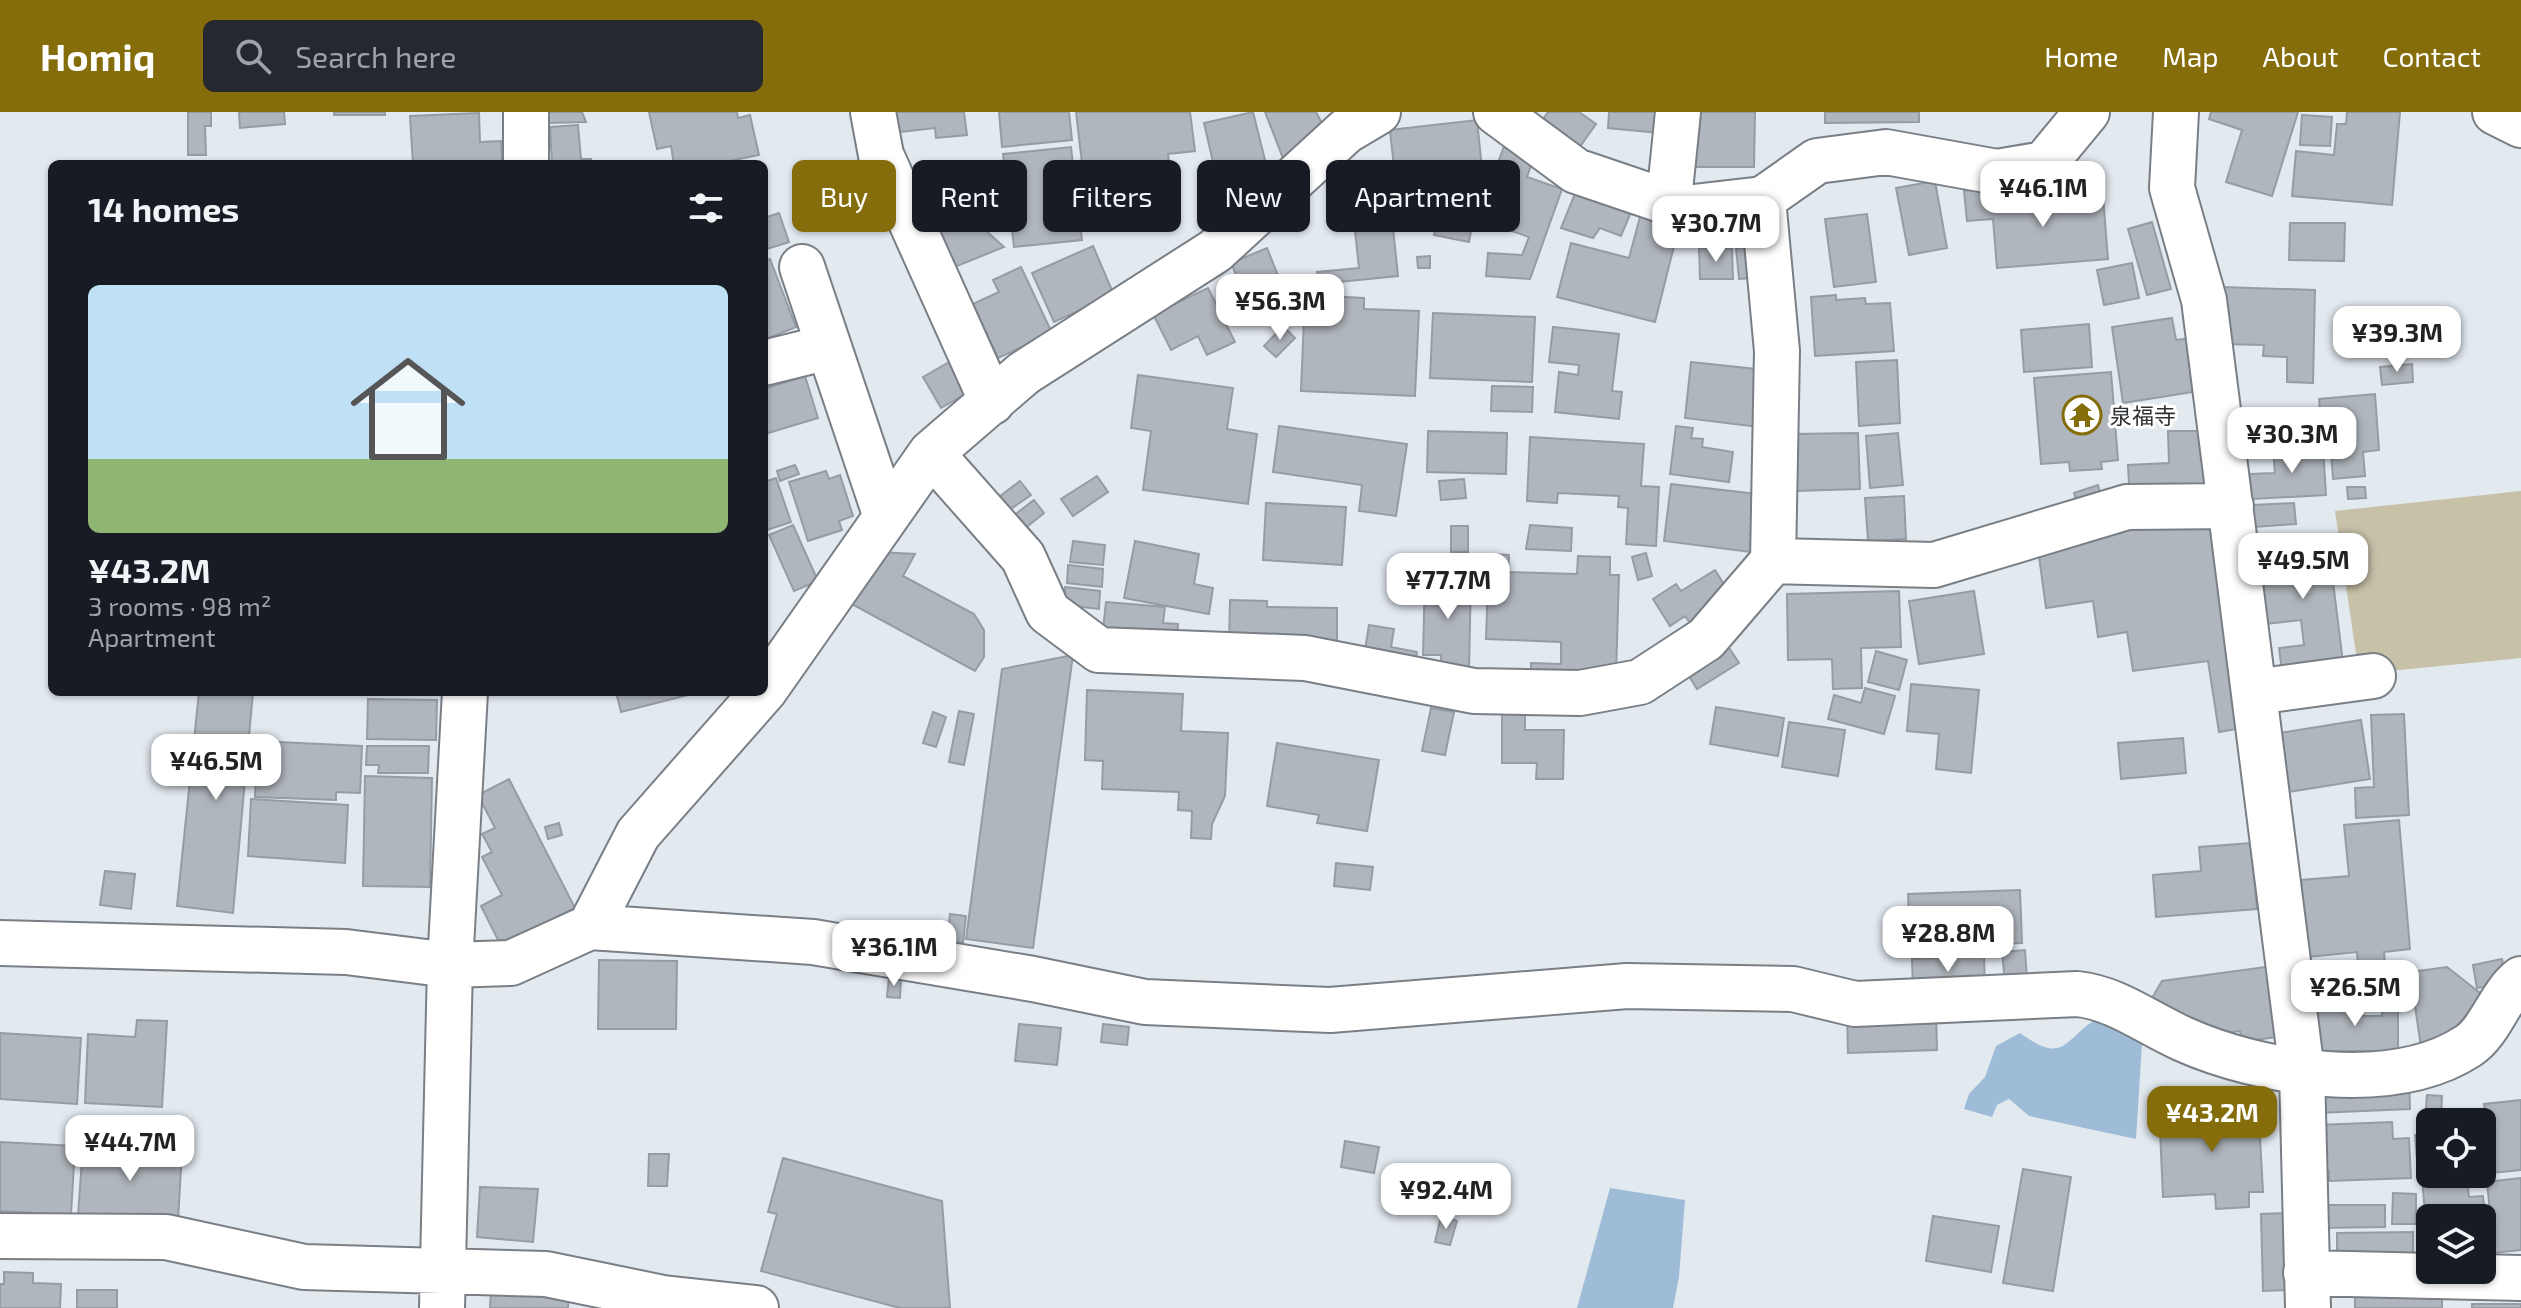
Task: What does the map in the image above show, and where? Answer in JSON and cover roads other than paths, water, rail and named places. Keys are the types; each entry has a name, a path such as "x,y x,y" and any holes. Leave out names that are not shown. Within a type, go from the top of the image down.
{"street":[{"path":"526,112 526,160"},
{"path":"873,112 881,155 992,402"},
{"path":"768,686 931,453 1024,373 1215,251 1346,131 1378,112"},
{"path":"1496,112 1576,171 1669,200 1685,208 1763,199 1817,161 1886,152 1997,172 2044,164 2087,112"},
{"path":"1669,200 1678,112"},
{"path":"2176,112 2172,188 2204,300 2302,1072 2307,1290 2521,1278"},
{"path":"2495,112 2521,125"},
{"path":"931,453 1023,557 1048,612 1099,650 1305,658 1474,691 1580,693 1640,682 1706,639 1773,561 1777,351 1763,199"},
{"path":"802,267 886,517"},
{"path":"768,362 829,347"},
{"path":"1773,561 1934,565 2127,507 2231,506"},
{"path":"2254,692 2373,676"},
{"path":"443,1289 450,965 465,696"},
{"path":"590,927 638,834 760,696"},
{"path":"0,943 346,952 450,965 511,963 590,927 813,942 1033,979 1145,1002 1330,1010 1627,986 1793,989 1855,1004 2077,994 2101,997 2183,1039 2236,1059 2302,1072 2396,1072 2434,1064 2471,1044 2521,979"},
{"path":"0,1236 166,1237 304,1267 443,1289 546,1274 663,1298 756,1308"}],"water":[{"path":"2098,1018 2143,1027 2136,1139 2029,1116 2009,1099 1997,1105 1992,1117 1964,1109 1969,1094 1985,1077 1996,1046 2020,1033 2047,1048 2056,1048 2070,1041"},
{"path":"1610,1188 1685,1200 1679,1277 1673,1308 1577,1308"}],"place":[{"name":"泉福寺","path":"2082,415"}]}
